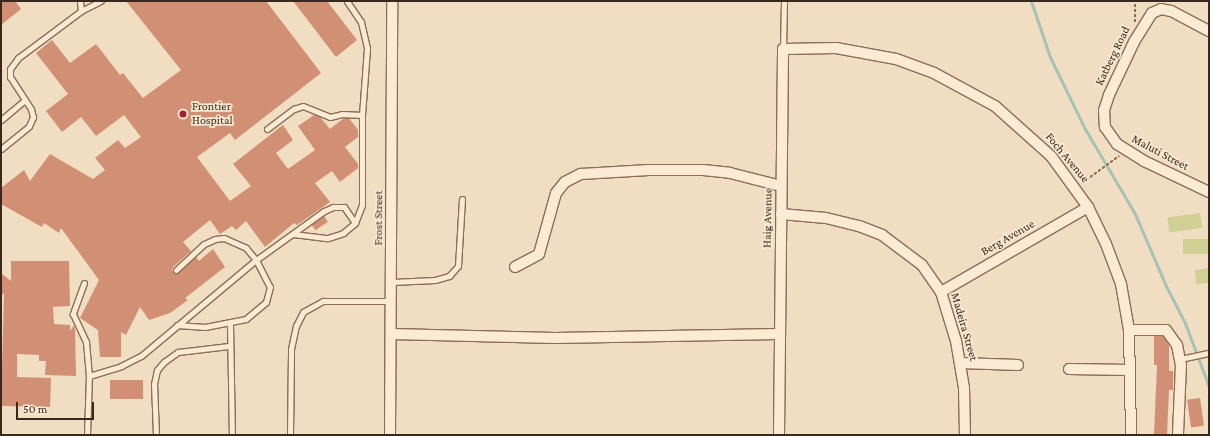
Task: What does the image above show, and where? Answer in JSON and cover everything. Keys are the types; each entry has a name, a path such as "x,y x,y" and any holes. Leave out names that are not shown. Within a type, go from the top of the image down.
{"street":[{"name":"Frost Street","path":"390,435 392,282 392,1"},
{"name":"Katberg Road","path":"1105,127 1106,103 1134,42 1148,17 1156,10 1164,9 1209,31"},
{"name":"Haig Avenue","path":"778,435 783,49"},
{"name":"Foch Avenue","path":"783,49 844,50 896,59 934,73 995,106 1021,127 1051,156 1075,187 1088,207 1116,266 1129,330 1131,435"},
{"name":"Maluti Street","path":"1105,127 1113,139 1126,150 1209,192"},
{"path":"515,267 539,254 556,193 565,182 581,174 649,170 702,170 730,173 782,186"},
{"name":"Berg Avenue","path":"941,292 1088,207"},
{"name":"Madeira Street","path":"781,214 826,218 882,235 922,265 941,292 962,363 966,412 965,435"},
{"path":"1129,330 1166,330 1174,339 1183,358 1178,435"},
{"path":"391,334 555,338 779,334"},
{"path":"962,363 1018,365"},
{"path":"1069,369 1130,370"}],"lane":[{"path":"80,1 81,11"},
{"path":"1,149 31,123 33,114 10,77 10,69 18,58 81,11 101,1"},
{"path":"293,234 328,238 343,233 355,223 362,205 362,115 365,34 347,1"},
{"name":"Haig Avenue","path":"783,49 784,1"},
{"path":"1,120 25,100"},
{"path":"267,129 294,109 304,106 330,117 342,114 362,115"},
{"path":"392,282 435,280 449,276 458,266 462,199"},
{"path":"89,376 136,359 256,260 324,211 338,206 348,210 355,223"},
{"path":"176,270 204,244 215,239 234,241 246,248 256,260 270,287 266,302 246,319 230,324 205,327 177,325"},
{"path":"84,283 73,314 86,342 89,376 87,435"},
{"path":"290,435 292,349 296,326 303,312 323,301 391,301"},
{"path":"230,324 229,346 232,435"},
{"path":"156,435 154,384 157,370 164,362 178,352 229,346"},
{"path":"1183,358 1209,353"}],"path":[{"path":"1075,187 1116,158"}],"shaded area":[{"path":"1200,213 1202,228 1169,232 1167,218"},
{"path":"1183,239 1209,239 1209,254 1183,254"},
{"path":"1209,268 1209,283 1196,284 1195,270"}],"building":[{"path":"1,1 15,1 21,9 1,25"},
{"path":"126,1 266,1 321,73 235,140 230,133 197,157 230,201 251,186 233,164 283,125 293,140 276,153 288,169 315,150 298,126 314,115 320,117 330,129 344,118 349,118 358,130 358,137 345,147 358,164 358,168 340,182 332,171 315,183 330,202 297,225 294,223 265,247 246,221 236,230 232,226 220,234 210,220 183,242 191,251 173,267 172,271 178,273 196,257 199,261 213,249 225,267 185,298 188,300 170,313 149,320 140,307 126,335 121,332 121,357 100,357 98,330 80,318 99,280 61,228 59,233 44,223 42,227 1,204 1,188 24,170 30,181 50,154 93,179 105,170 95,158 118,140 125,148 141,137 124,115 96,136 81,117 62,132 46,111 68,94 36,53 52,40 70,63 96,44 120,75 123,73 143,98 181,70"},
{"path":"293,1 327,1 357,40 336,57"},
{"path":"324,216 328,222 315,230 312,224"},
{"path":"11,261 69,261 70,306 53,307 54,324 70,325 70,331 74,325 76,376 45,375 46,361 39,361 39,355 17,354 17,377 51,378 50,407 1,406 4,293 1,296 1,273 11,281"},
{"path":"1154,336 1163,336 1169,345 1169,371 1173,371 1173,390 1169,390 1167,435 1154,435 1157,365 1154,365"},
{"path":"110,380 143,380 143,399 110,399"},
{"path":"1200,398 1204,426 1191,428 1187,400"}],"waterway":[{"path":"1031,1 1050,57 1085,129 1135,214 1166,286 1185,323 1209,387"}],"place":[{"name":"Frontier Hospital","path":"183,114"}]}
